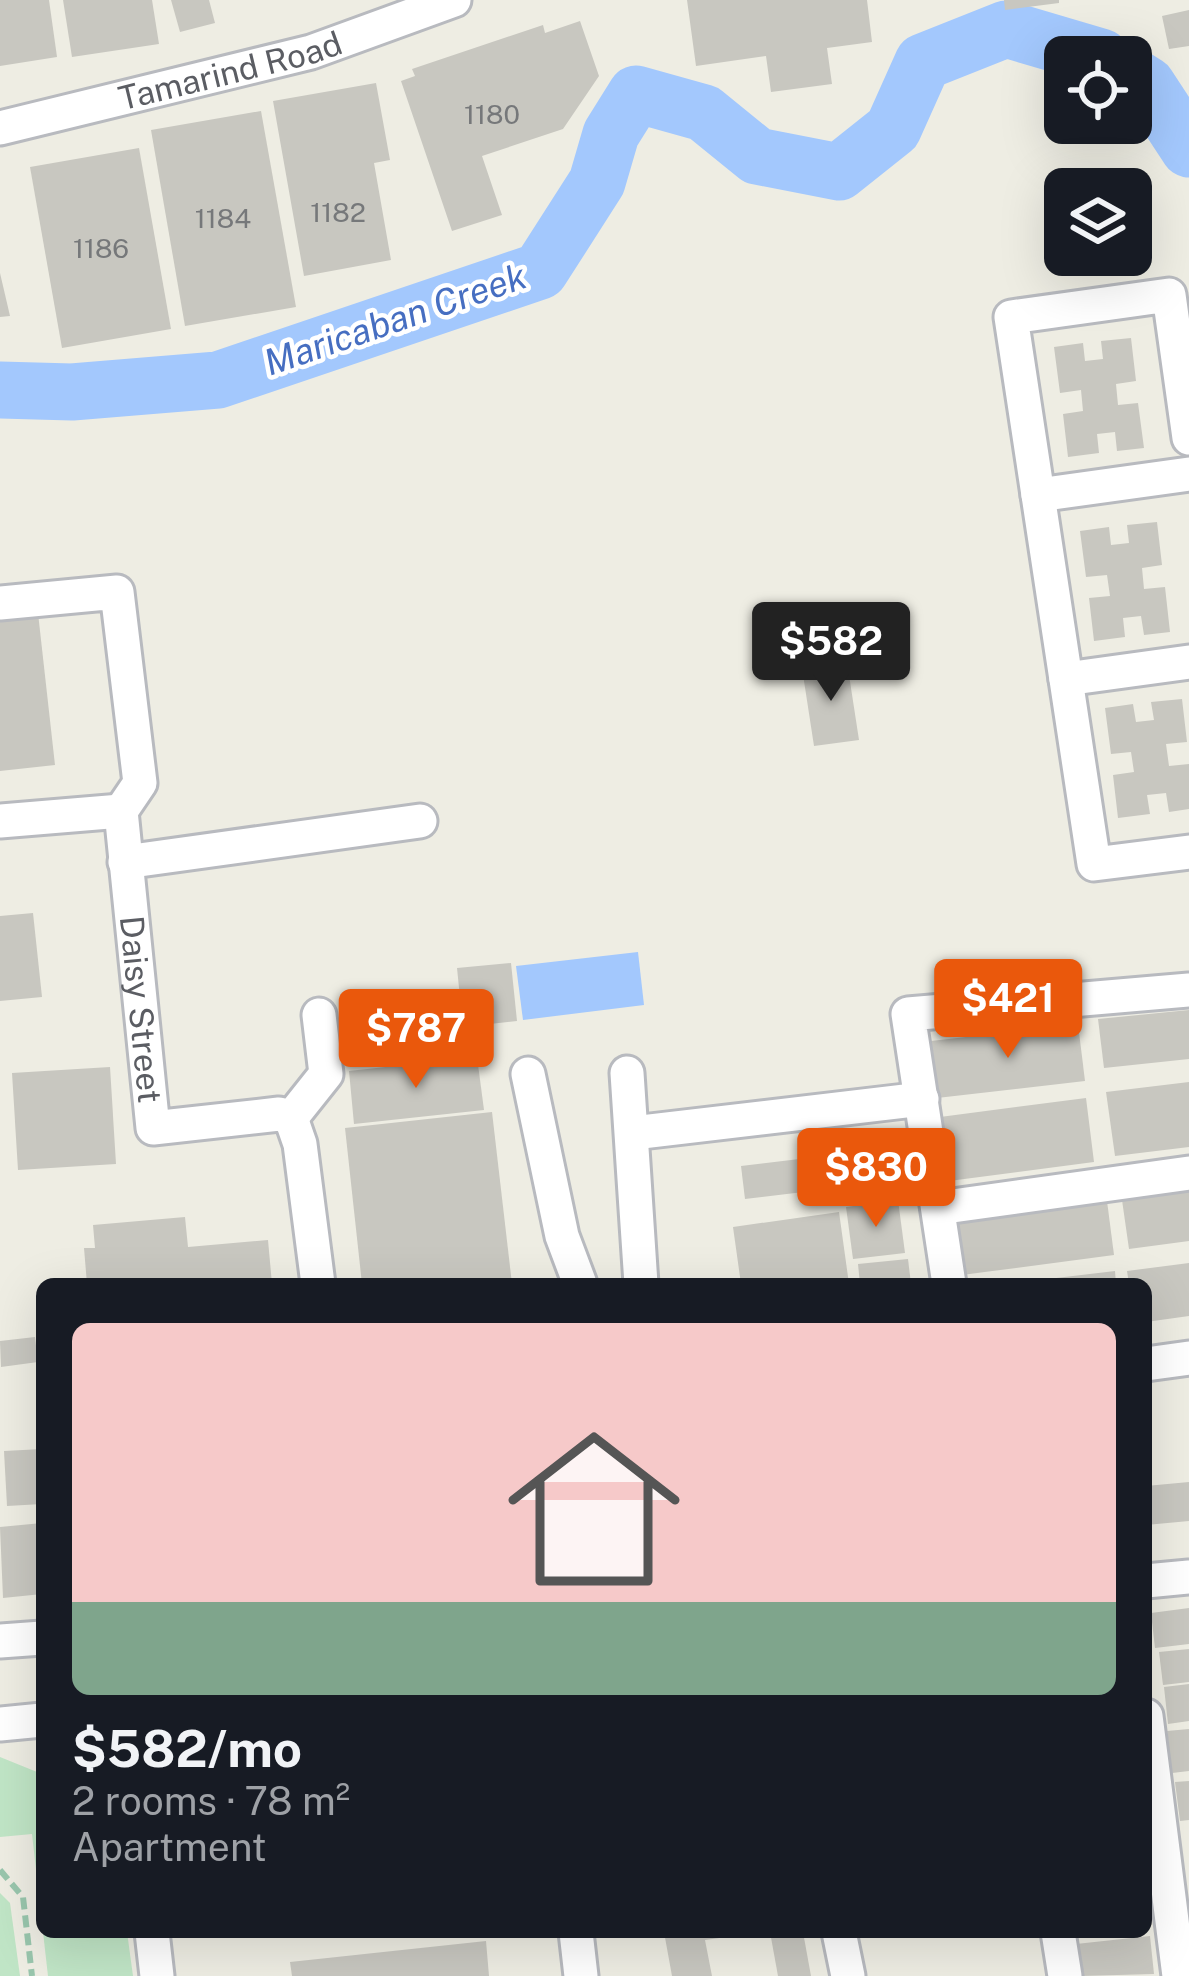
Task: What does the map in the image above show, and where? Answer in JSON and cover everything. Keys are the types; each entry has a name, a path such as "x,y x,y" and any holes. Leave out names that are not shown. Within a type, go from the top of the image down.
{"street":[{"name":"Tamarind Road","path":"0,128 311,52 454,0"},
{"path":"1189,438 1169,296 1011,317 1094,864 1189,852"},
{"path":"1038,495 1189,474"},
{"name":"Daisy Street","path":"0,604 117,592 140,783 121,811 153,1128 279,1114 291,1118"},
{"path":"1066,679 1189,662"},
{"path":"0,821 121,811"},
{"path":"125,862 419,821"},
{"path":"948,1278 908,1014 1189,990"},
{"path":"317,1278 300,1144 291,1118 326,1074 319,1016"},
{"path":"627,1073 640,1278"},
{"path":"529,1074 562,1236 578,1278"},
{"path":"633,1133 922,1099"},
{"path":"938,1208 1189,1173"},
{"path":"1152,1363 1189,1358"},
{"path":"1152,1580 1189,1577"},
{"path":"0,1641 36,1638"},
{"path":"1152,1764 1179,1976"},
{"path":"153,1938 158,1976"},
{"path":"577,1938 580,1976"},
{"path":"840,1938 848,1976"},
{"path":"1059,1938 1064,1976"}],"path":[{"path":"0,1870 23,1897 32,1976"}],"green space":[{"path":"0,1757 36,1772 36,1870 32,1834 0,1837"},
{"path":"0,1893 10,1903 20,1976 0,1976"},
{"path":"44,1938 128,1938 133,1976 48,1976"}],"water":[{"path":"638,952 644,1005 523,1020 516,966"}],"building":[{"path":"0,0 49,0 57,57 0,66"},
{"path":"63,0 152,0 159,44 72,57"},
{"path":"171,0 209,0 215,23 180,32"},
{"path":"687,0 867,0 872,42 827,48 832,84 771,92 766,56 696,66"},
{"path":"1004,0 1059,0 1059,3 1005,10"},
{"path":"1189,10 1189,46 1169,49 1162,16"},
{"path":"580,21 599,76 563,129 482,156 502,215 452,231 401,81 415,76 412,69 543,25 545,33"},
{"path":"376,83 390,160 374,163 391,260 304,276 273,101"},
{"path":"261,111 296,307 185,326 151,130"},
{"path":"139,148 171,329 62,348 30,167"},
{"path":"0,273 10,316 0,317"},
{"path":"1131,338 1136,381 1116,384 1118,405 1138,403 1144,448 1117,451 1115,432 1097,434 1099,453 1068,457 1063,414 1083,411 1081,390 1060,393 1054,347 1083,343 1085,361 1103,359 1101,341"},
{"path":"1157,522 1162,565 1142,568 1144,589 1165,587 1170,632 1144,635 1141,616 1123,618 1125,637 1094,641 1089,598 1110,596 1107,575 1086,577 1080,531 1109,527 1111,545 1129,543 1127,525"},
{"path":"38,613 55,765 0,771 0,617"},
{"path":"847,662 859,740 814,746 802,668"},
{"path":"1182,699 1187,742 1166,744 1169,766 1189,764 1189,809 1169,812 1166,793 1147,795 1150,814 1118,818 1113,775 1134,772 1131,752 1111,754 1105,708 1133,704 1136,722 1154,720 1151,702"},
{"path":"33,913 42,997 0,1001 0,916"},
{"path":"511,963 517,1021 463,1027 457,968"},
{"path":"1189,1010 1189,1059 1104,1068 1098,1019"},
{"path":"1078,1024 1085,1081 937,1098 931,1041"},
{"path":"477,1057 484,1110 354,1124 349,1071"},
{"path":"110,1067 116,1164 18,1170 12,1073"},
{"path":"1189,1082 1189,1147 1115,1156 1106,1092"},
{"path":"1086,1098 1094,1162 949,1181 940,1117"},
{"path":"492,1112 511,1278 361,1278 345,1128"},
{"path":"849,1153 853,1186 745,1199 741,1166"},
{"path":"1189,1191 1189,1241 1129,1249 1122,1200"},
{"path":"898,1200 905,1253 853,1259 846,1207"},
{"path":"1107,1201 1114,1255 962,1275 955,1221"},
{"path":"839,1212 848,1278 740,1278 733,1227"},
{"path":"185,1217 188,1247 268,1240 271,1278 86,1278 84,1248 95,1248 93,1225"},
{"path":"908,1259 910,1278 859,1278 858,1264"},
{"path":"1189,1263 1189,1316 1152,1321 1152,1278 1128,1278 1127,1271"},
{"path":"1115,1271 1116,1278 1056,1278"},
{"path":"35,1337 36,1362 1,1367 0,1341"},
{"path":"36,1449 36,1504 7,1506 4,1451"},
{"path":"1189,1482 1189,1521 1152,1524 1152,1485"},
{"path":"36,1524 36,1595 3,1598 0,1527"},
{"path":"1189,1608 1189,1644 1155,1648 1152,1613"},
{"path":"1189,1649 1189,1682 1163,1685 1159,1652"},
{"path":"1189,1684 1189,1721 1168,1724 1164,1687"},
{"path":"1189,1729 1189,1771 1172,1773 1167,1731"},
{"path":"1189,1781 1189,1820 1180,1821 1175,1782"},
{"path":"665,1938 719,1938 705,1940 712,1976 672,1976"},
{"path":"771,1938 804,1938 811,1976 778,1976"},
{"path":"1150,1938 1154,1974 1080,1976 1076,1944"},
{"path":"486,1941 489,1976 292,1976 290,1962"}],"waterway":[{"name":"Maricaban Creek","path":"0,390 72,392 218,380 540,271 597,182 611,134 636,94 704,113 757,156 839,172 893,129 923,62 1006,29 1044,40"},
{"name":"Maricaban Creek","path":"1152,93 1189,149"}]}
